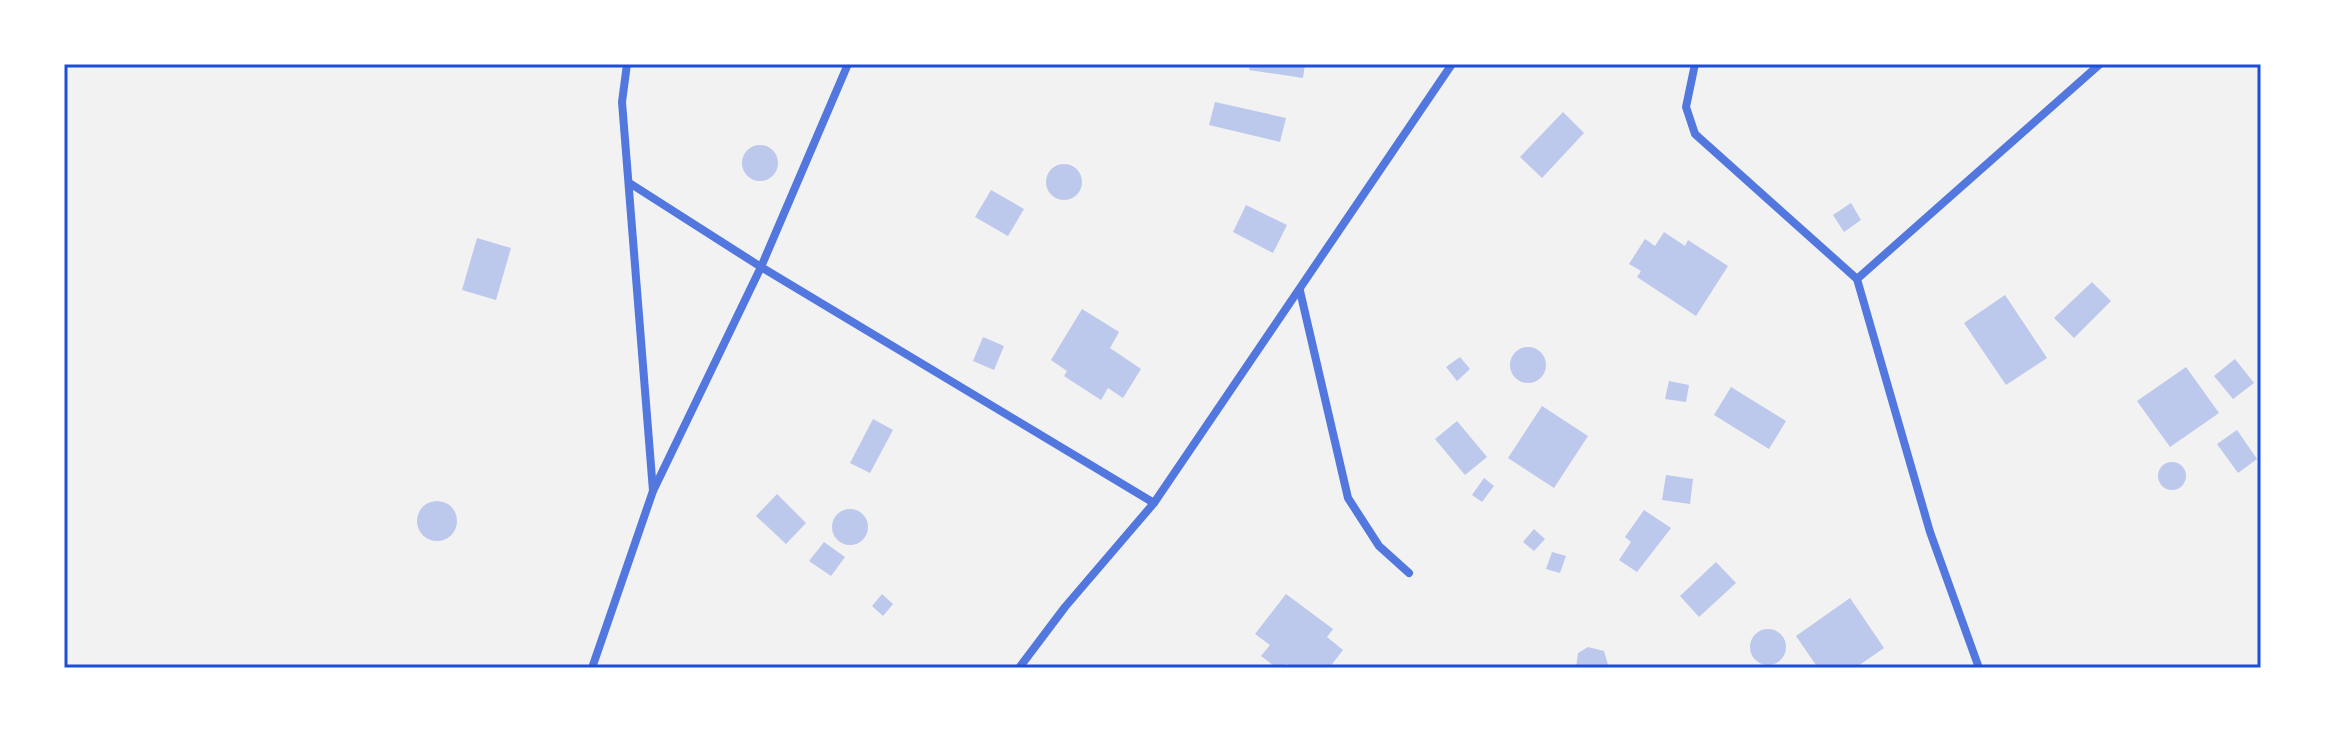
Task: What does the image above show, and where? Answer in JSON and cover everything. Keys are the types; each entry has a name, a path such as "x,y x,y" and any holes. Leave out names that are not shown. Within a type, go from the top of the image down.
{"street":[{"path":"627,64 622,102 631,184 653,491"},
{"path":"592,668 653,491 761,267 848,64"},
{"path":"1019,668 1065,607 1154,503 1452,64"},
{"path":"1695,64 1686,107 1695,134 1857,279 1930,532 1979,668"},
{"path":"1857,279 2100,64"},
{"path":"631,184 761,267 1154,503"},
{"path":"1300,291 1348,498 1379,546 1409,573"}],"building":[{"path":"1250,64 1305,64 1303,78 1249,70"},
{"path":"1215,102 1286,118 1280,142 1209,125"},
{"path":"1563,112 1584,133 1542,178 1520,157"},
{"path":"760,145 773,150 778,163 773,176 760,181 747,176 742,163 747,150"},
{"path":"1064,164 1076,170 1082,182 1076,194 1064,200 1052,194 1046,182 1052,170"},
{"path":"991,190 1024,209 1008,236 975,217"},
{"path":"1851,203 1861,220 1844,232 1833,215"},
{"path":"1246,205 1287,225 1273,253 1233,232"},
{"path":"1664,232 1685,246 1688,240 1728,266 1696,316 1637,277 1641,271 1629,264 1645,239 1655,246"},
{"path":"477,238 511,248 496,300 462,290"},
{"path":"2092,282 2111,301 2074,338 2054,318"},
{"path":"2005,295 2047,358 2006,385 1964,323"},
{"path":"1082,309 1119,332 1110,348 1141,369 1123,398 1108,388 1101,400 1064,376 1067,371 1051,360"},
{"path":"983,337 1004,346 994,370 973,361"},
{"path":"1528,347 1540,353 1546,365 1540,377 1528,383 1516,377 1510,365 1516,353"},
{"path":"1460,357 1470,369 1457,381 1446,367"},
{"path":"2235,359 2254,383 2233,399 2214,376"},
{"path":"2186,367 2219,413 2170,447 2137,401"},
{"path":"1669,381 1689,385 1686,402 1665,399"},
{"path":"1731,387 1786,421 1769,449 1714,415"},
{"path":"1542,406 1588,436 1554,488 1508,458"},
{"path":"873,419 893,430 870,473 850,463"},
{"path":"1457,421 1487,457 1465,475 1435,439"},
{"path":"2237,430 2257,459 2238,473 2217,444"},
{"path":"2172,462 2182,466 2186,476 2182,486 2172,490 2162,486 2158,476 2162,466"},
{"path":"1666,475 1693,479 1690,504 1662,500"},
{"path":"1484,478 1494,486 1482,502 1472,495"},
{"path":"777,494 806,523 786,544 756,516"},
{"path":"437,501 451,507 457,521 451,535 437,541 423,535 417,521 423,507"},
{"path":"850,509 862,515 868,527 862,539 850,545 838,539 832,527 838,515"},
{"path":"1644,510 1671,528 1637,572 1619,560 1631,542 1625,537"},
{"path":"1534,529 1545,539 1534,551 1523,542"},
{"path":"824,542 845,557 831,576 809,561"},
{"path":"1552,552 1566,556 1560,573 1546,569"},
{"path":"1716,562 1736,583 1699,617 1680,596"},
{"path":"882,594 893,604 883,616 872,606"},
{"path":"1286,594 1333,629 1327,637 1343,650 1329,668 1292,668 1287,664 1277,668 1261,656 1270,645 1255,634"},
{"path":"1850,598 1884,648 1855,668 1818,668 1796,636"},
{"path":"1768,629 1780,635 1786,647 1780,659 1768,665 1756,659 1750,647 1756,635"},
{"path":"1588,647 1604,651 1609,668 1576,668 1578,653"}]}
